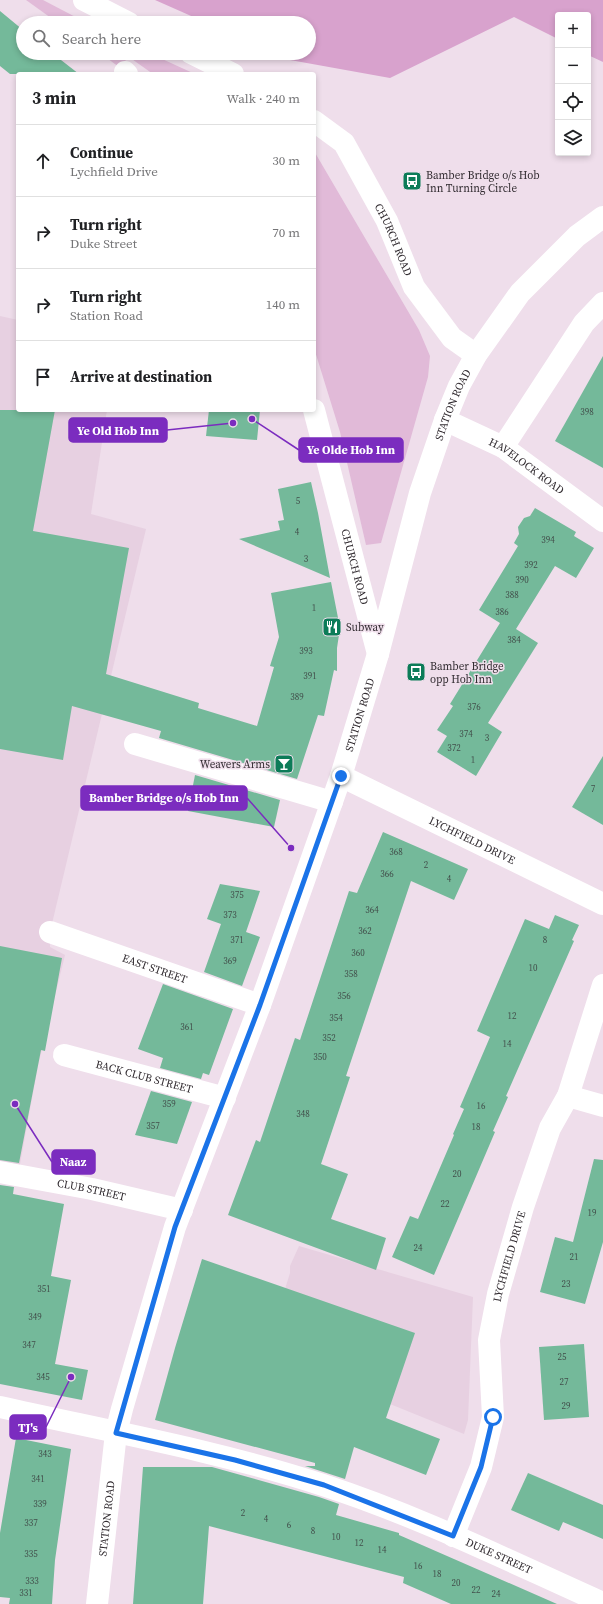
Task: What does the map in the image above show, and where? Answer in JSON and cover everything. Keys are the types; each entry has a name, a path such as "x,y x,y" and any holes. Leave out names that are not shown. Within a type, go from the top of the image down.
{"street":[{"path":"84,0 116,16"},
{"path":"205,60 229,72"},
{"name":"CHURCH ROAD","path":"316,122 344,143 386,221 414,287 452,338 476,355"},
{"name":"STATION ROAD","path":"96,1604 116,1433 182,1210 260,1005 341,776 378,654 420,493 444,420 459,386 476,355 525,288 577,236 603,217"},
{"path":"503,447 584,324 603,303"},
{"name":"CHURCH ROAD","path":"315,412 378,654"},
{"name":"HAVELOCK ROAD","path":"444,420 503,447 603,521"},
{"path":"135,744 332,802"},
{"name":"LYCHFIELD DRIVE","path":"341,776 603,904"},
{"name":"EAST STREET","path":"50,932 260,1005"},
{"name":"LYCHFIELD DRIVE","path":"453,1536 481,1467 493,1417 489,1340 498,1294 523,1207 550,1128 568,1096 603,985"},
{"name":"BACK CLUB STREET","path":"64,1055 225,1098"},
{"path":"568,1096 603,1106"},
{"name":"CLUB STREET","path":"0,1172 92,1189 182,1210"},
{"path":"0,1407 116,1433"},
{"name":"DUKE STREET","path":"116,1433 235,1460 324,1485 453,1536 603,1603"}],"shaded area":[{"path":"26,0 43,0 74,16 48,16"},
{"path":"155,0 603,0 603,62 591,56 591,12 555,12 555,38 514,17 390,78 290,60 316,60 316,16 191,16"},
{"path":"110,60 126,60 119,67"},
{"path":"133,60 164,60 191,72 150,72"},
{"path":"316,154 419,330 430,356 428,377 381,543 366,545 340,432 316,354"},
{"path":"0,316 16,320 16,412 107,412 91,514 146,529 50,932 50,947 65,955 38,1066 18,1175 0,1172"},
{"path":"299,1246 473,1297 468,1420 464,1434 343,1385 285,1289 290,1273 290,1266"}],"building":[{"path":"0,11 16,24 16,60 61,60 76,72 16,72 16,74 10,74 0,66"},
{"path":"603,356 603,468 555,441"},
{"path":"0,410 16,410 16,412 55,412 33,531 129,548 106,674 199,703 198,708 257,726 274,667 270,666 279,637 271,593 331,582 340,628 337,648 337,671 334,670 324,716 318,715 297,779 159,738 161,731 72,706 63,760 0,749"},
{"path":"209,412 260,412 257,440 206,436"},
{"path":"311,482 330,578 239,539 280,530 278,521 284,520 278,489"},
{"path":"535,508 576,532 574,536 594,548 576,578 555,566 516,629 538,643 488,723 502,732 476,776 437,752 447,736 437,730 453,706 450,704 500,623 479,610 518,546 514,543 519,534 518,527 524,518 530,516"},
{"path":"603,756 603,825 572,807"},
{"path":"195,775 280,800 274,827 188,811"},
{"path":"383,832 468,869 454,900 411,881 346,1076 350,1077 321,1164 348,1174 331,1219 386,1238 376,1270 228,1215 256,1140 260,1142 295,1038 300,1040 349,891 357,893"},
{"path":"220,884 260,891 246,932 260,937 242,986 204,972 221,924 207,919"},
{"path":"555,915 579,925 572,940 574,941 506,1096 508,1097 493,1131 495,1132 434,1275 392,1257 410,1216 418,1219 454,1135 453,1134 464,1109 460,1107 490,1037 477,1031 525,919 549,929"},
{"path":"0,946 62,958 45,1051 41,1050 19,1163 0,1160"},
{"path":"163,984 233,1009 209,1075 203,1073 201,1079 160,1068 163,1058 138,1049"},
{"path":"151,1091 192,1102 177,1144 135,1135"},
{"path":"594,1159 603,1160 603,1242 585,1304 540,1292 555,1237 573,1242"},
{"path":"0,1185 14,1187 13,1194 64,1204 51,1276 71,1280 55,1364 88,1370 82,1400 0,1384"},
{"path":"202,1259 415,1333 386,1418 440,1439 426,1475 354,1447 345,1479 305,1466 315,1466 315,1463 155,1420"},
{"path":"584,1344 589,1417 544,1420 539,1347"},
{"path":"16,1438 71,1449 55,1560 52,1604 9,1604 10,1598 0,1597 0,1533"},
{"path":"143,1467 212,1467 319,1497 339,1504 336,1515 399,1533 399,1535 557,1604 451,1604 403,1583 404,1577 209,1526 203,1604 133,1604"},
{"path":"528,1473 603,1505 603,1539 563,1522 559,1531 511,1510"}],"place":[{"name":"Bamber Bridge o/s Hob Inn Turning Circle","path":"412,181"},
{"name":"Ye Olde Hob Inn","path":"252,419"},
{"name":"Ye Old Hob Inn","path":"233,423"},
{"name":"Subway","path":"332,627"},
{"name":"Bamber Bridge opp Hob Inn","path":"416,672"},
{"name":"Weavers Arms","path":"284,764"},
{"name":"Bamber Bridge o/s Hob Inn","path":"291,848"},
{"name":"Naaz","path":"15,1104"},
{"name":"TJ's","path":"71,1377"}],"route":[{"path":"341,776 260,1005 175,1227 116,1433 235,1460 324,1485 409,1517 453,1536 481,1467 493,1417"}]}
